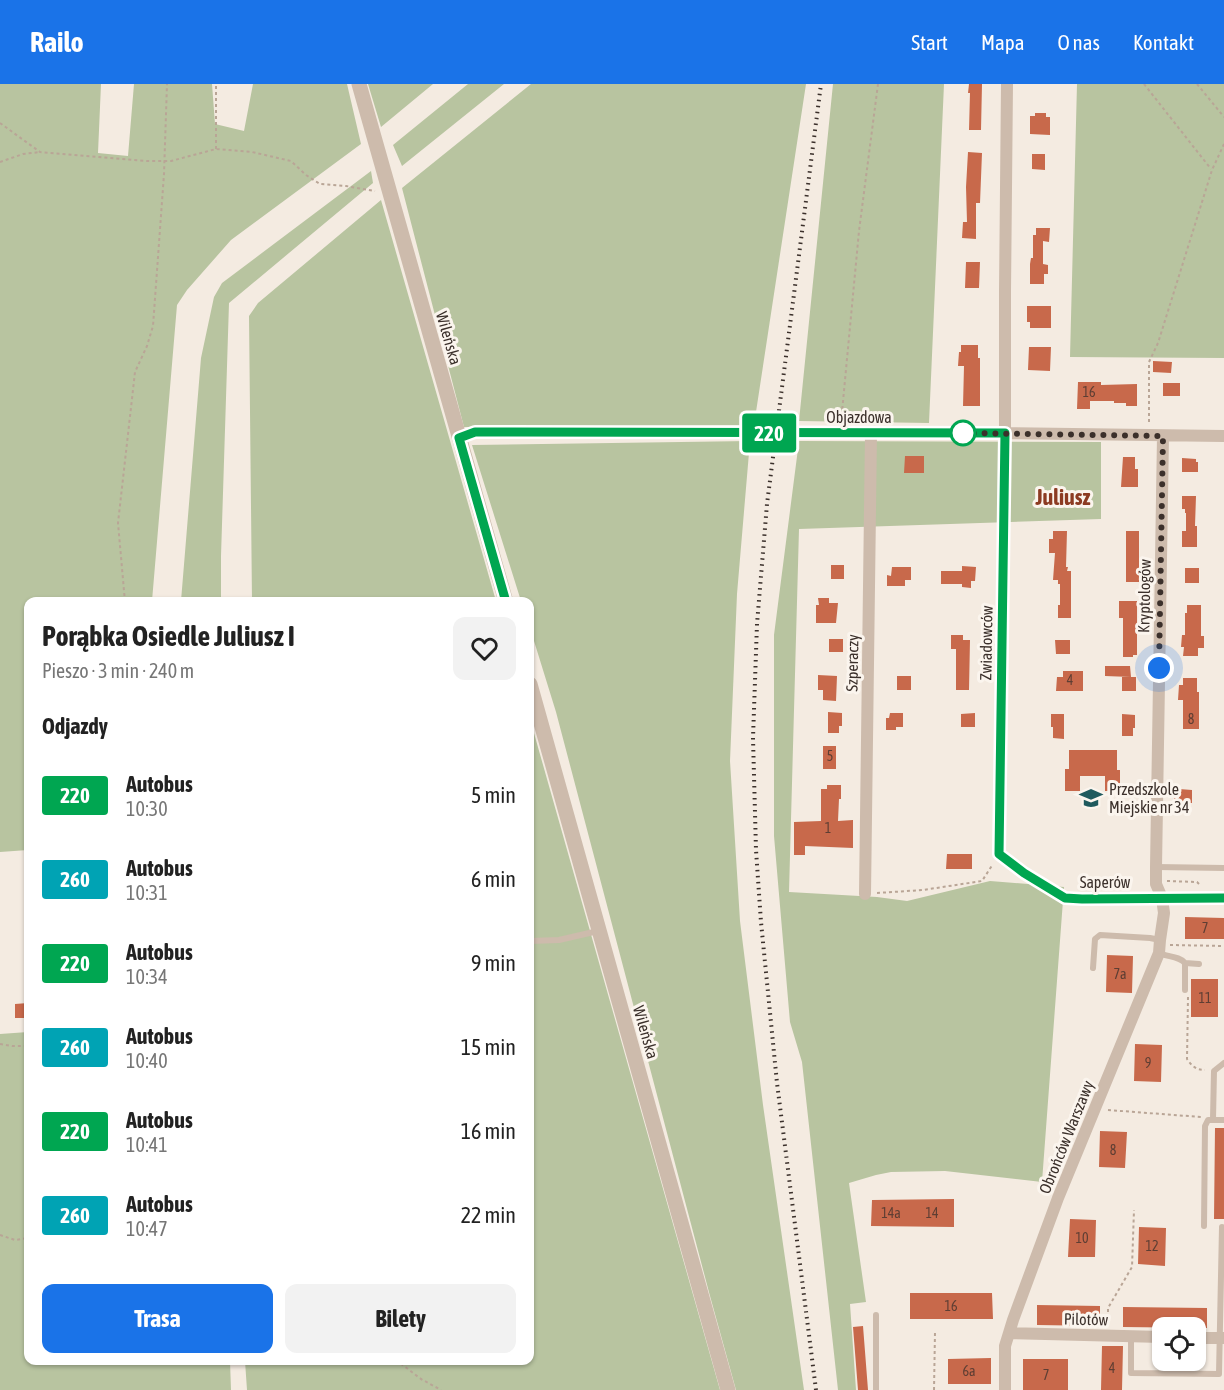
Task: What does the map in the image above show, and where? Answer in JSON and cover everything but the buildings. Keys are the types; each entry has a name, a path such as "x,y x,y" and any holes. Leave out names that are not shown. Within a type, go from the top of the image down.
{"street":[{"name":"Wileńska","path":"359,84 505,597"},
{"name":"Zwiadowców","path":"999,854 1007,84"},
{"name":"Objazdowa","path":"459,438 475,432 1005,433 1224,436"},
{"name":"Szperaczy","path":"865,894 871,433"},
{"name":"Kryptologów","path":"1157,436 1156,884 1162,898"},
{"name":"Wileńska","path":"534,699 728,1390"},
{"name":"Saperów","path":"999,854 1024,873 1065,898 1224,898"},
{"name":"Obrońców Warszawy","path":"1005,1390 1005,1346 1009,1333 1058,1198 1162,944 1164,913 1162,898"},
{"name":"Pilotów","path":"1009,1333 1152,1337"},
{"path":"1206,1338 1222,1338"}],"lane":[{"path":"1156,867 1224,868"},
{"path":"534,941 559,940 598,931"},
{"path":"1093,968 1095,939 1100,935 1150,938 1162,944 1166,956 1181,959 1185,963 1199,964"},
{"path":"1185,963 1185,990"},
{"path":"1204,1226 1204,1126 1210,1119 1214,1071 1224,1063"},
{"path":"1210,1119 1224,1120"},
{"path":"1131,1337 1131,1373 1219,1374 1222,1338 1222,1227"},
{"path":"876,1315 876,1390"}],"path":[{"path":"125,597 118,523 135,372 153,326 167,84"},
{"path":"216,84 216,149"},
{"path":"852,433 842,412 859,231 878,84"},
{"path":"1144,84 1212,170"},
{"path":"1197,84 1224,117"},
{"path":"0,123 40,152"},
{"path":"1157,436 1149,424 1149,362 1158,343 1212,170 1224,144"},
{"path":"0,162 23,154 40,152 171,161 216,149 252,152 291,161 320,184 375,190 383,199 391,197"},
{"path":"865,894 923,890 982,881 999,854"},
{"path":"1190,882 1190,898"},
{"path":"1162,944 1224,945"},
{"path":"1185,990 1188,992 1187,1059 1192,1066 1200,1070 1214,1071"},
{"path":"0,1044 24,1046"},
{"path":"1105,1110 1197,1116 1210,1119"},
{"path":"1108,1336 1108,1308 1132,1267 1134,1210"},
{"path":"0,1235 15,1240 24,1239"},
{"path":"934,1390 935,1332"},
{"path":"403,1365 441,1390"}],"green space":[{"path":"0,84 101,84 98,153 128,156 134,84 212,84 215,124 244,131 253,84 347,84 361,144 231,240 187,290 177,305 152,597 24,597 24,850 0,852"},
{"path":"368,84 433,84 381,127"},
{"path":"468,84 504,84 402,166 393,145"},
{"path":"531,84 806,84 754,425 464,427 402,188"},
{"path":"833,84 944,84 929,423 799,421"},
{"path":"1077,84 1224,84 1224,358 1070,357"},
{"path":"371,171 373,183 229,303 221,597 181,597 201,358 214,297 222,283"},
{"path":"381,200 495,597 252,597 249,316 258,303"},
{"path":"750,441 737,594 730,761 740,921 763,1105 804,1390 736,1390 556,712 534,641 534,597 520,597 472,445"},
{"path":"799,441 1101,442 1101,519 799,529 789,892 907,901 990,881 1064,887 1042,1182 945,1171 891,1172 849,1183 866,1302 850,1304 856,1390 838,1390 802,1062 790,1022 774,836 774,635"},
{"path":"534,733 720,1390 247,1390 245,1365 534,1365"},
{"path":"24,1032 24,1365 230,1365 231,1390 0,1390 0,1034"}],"railway":[{"path":"816,1390 777,1083 761,922 756,850 753,738 757,624 767,504 821,84"}],"bus line":[{"name":"220","path":"505,597 459,438 475,432 1005,433 999,854 1024,873 1065,898 1224,898"}],"place":[{"name":"Przedszkole Miejskie nr 34","path":"1091,798"}],"district":[{"name":"Juliusz","path":"1063,497"}],"route":[{"path":"963,433 1163,436 1159,668"}]}
